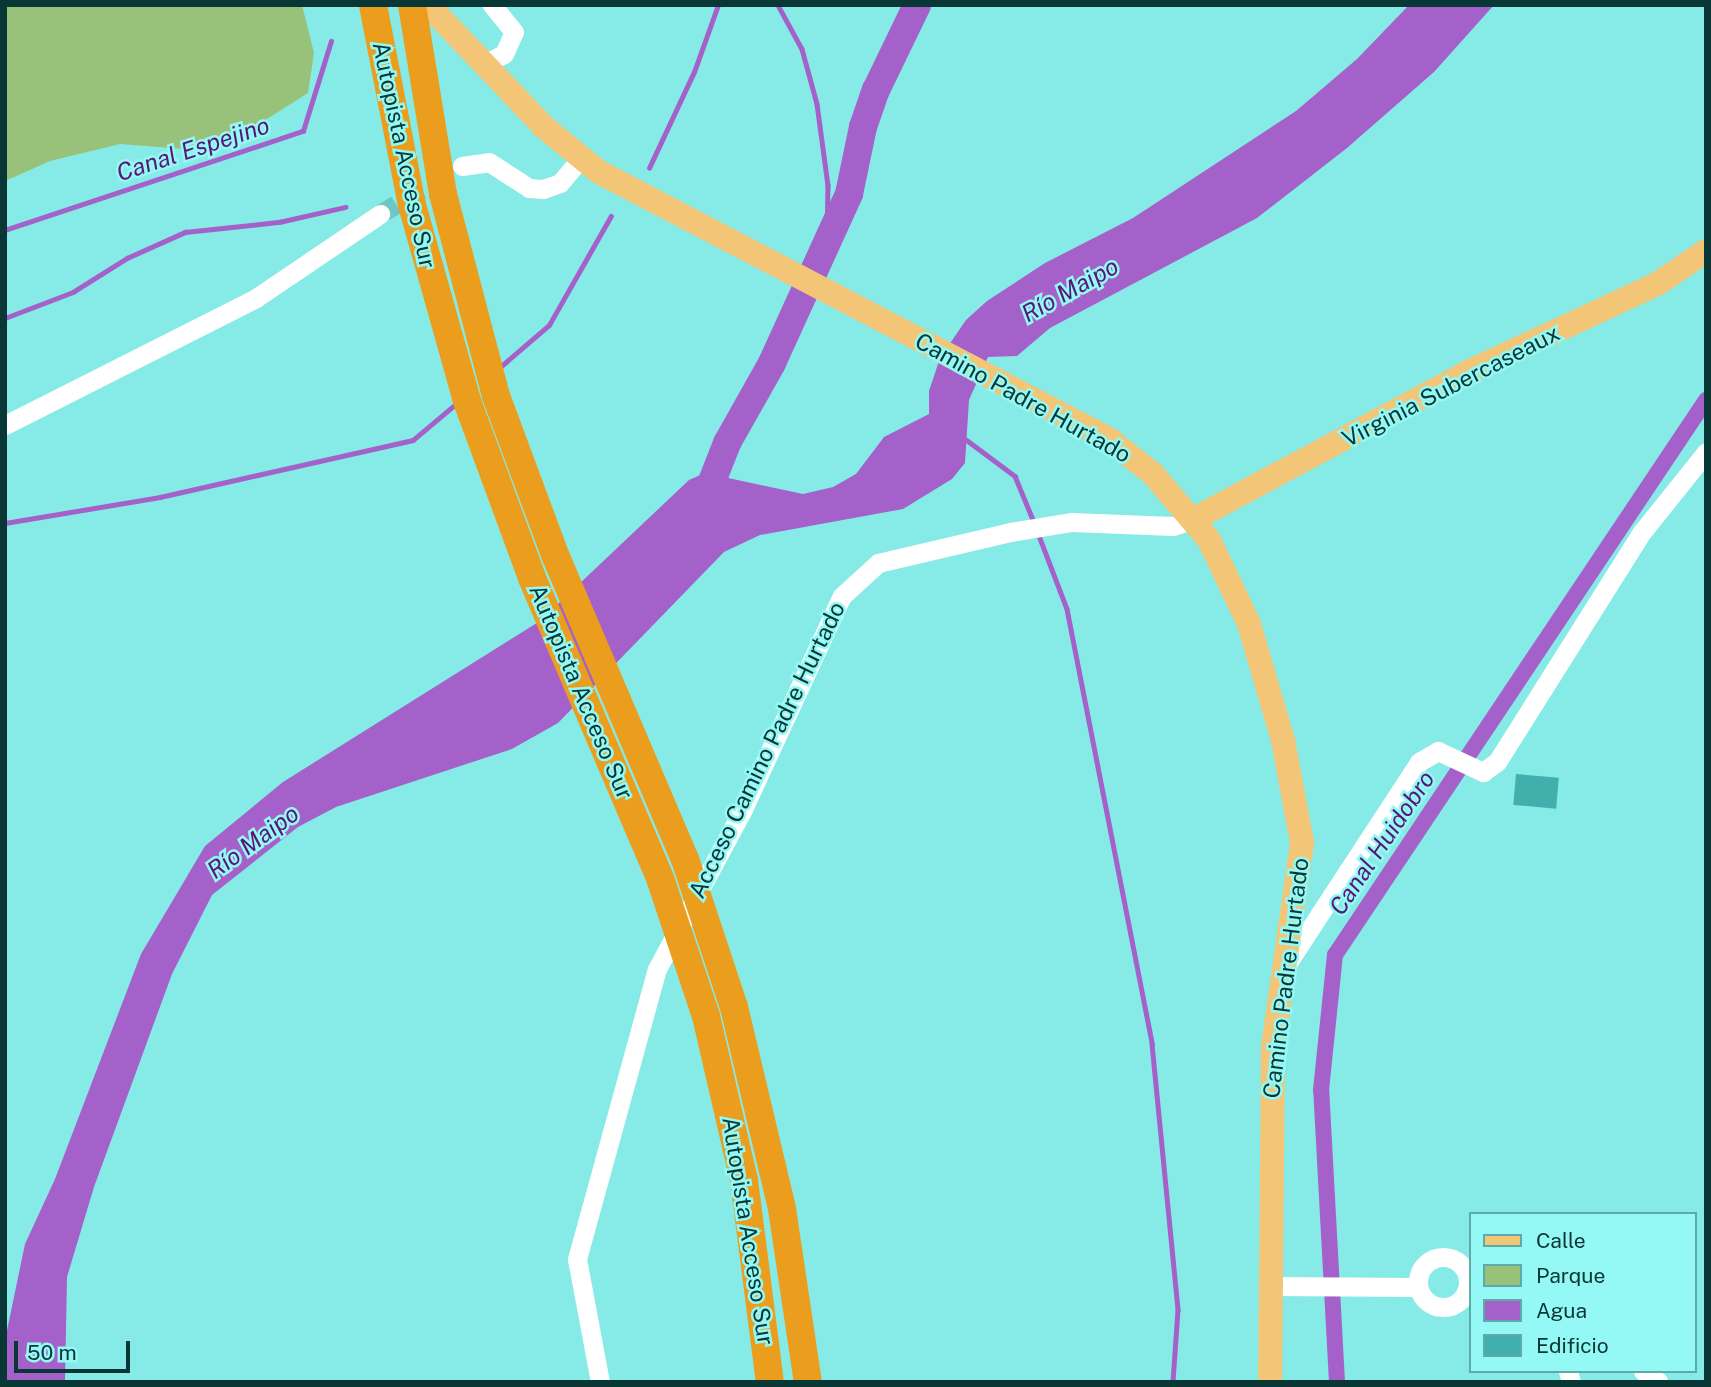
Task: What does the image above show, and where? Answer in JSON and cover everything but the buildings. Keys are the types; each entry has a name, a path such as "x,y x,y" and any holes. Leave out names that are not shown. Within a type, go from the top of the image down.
{"highway":[{"name":"Autopista Acceso Sur","path":"373,5 397,142 447,333 509,519 673,912 706,1016 734,1135 755,1248 770,1382"},
{"name":"Autopista Acceso Sur","path":"412,5 433,141 468,300 531,492 699,899 759,1104 792,1261 808,1382"}],"main road":[{"name":"Camino Padre Hurtado","path":"428,5 456,30 528,111 580,159 644,197 1024,395 1126,452 1194,519 1242,605 1294,790 1301,871 1273,1048 1270,1382"},
{"name":"Virginia Subercaseaux","path":"1194,519 1466,373 1657,284 1706,251"}],"street":[{"path":"486,63 504,54 514,32 492,5"},
{"path":"462,166 489,162 522,184 543,189 560,183 580,159"},
{"path":"5,425 256,298 380,214"},
{"path":"1285,967 1419,762 1438,751 1487,771 1497,762 1642,532 1706,452"},
{"name":"Acceso Camino Padre Hurtado","path":"600,1382 577,1259 657,969 743,809 842,596 878,563 1010,532 1072,522 1174,526 1194,519"},
{"path":"1270,1286 1417,1287 1433,1306 1457,1303 1468,1282 1464,1264 1441,1256 1425,1264 1417,1287"}],"green space":[{"path":"5,5 302,5 314,53 308,93 253,128 184,149 120,144 50,161 5,181"}],"water":[{"path":"1409,5 1494,5 1434,72 1347,148 1257,218 1050,328 1017,356 988,357 969,400 965,463 952,479 903,509 760,535 724,552 558,723 512,749 336,807 298,827 212,895 172,974 94,1187 67,1277 65,1382 5,1382 5,1340 25,1244 55,1179 141,954 205,846 283,782 540,621 689,480 705,473 803,494 833,487 856,474 884,437 929,414 929,391 940,358 966,320 987,301 1045,263 1133,218 1296,111 1357,59"}],"waterway":[{"path":"649,168 694,72 718,5"},
{"path":"778,5 802,49 817,104 828,185 827,244"},
{"name":"Río Maipo","path":"700,512 727,443 772,363 849,194 863,127 876,90 917,5"},
{"name":"Canal Espejino","path":"5,230 303,131 331,41"},
{"path":"5,318 73,292 127,258 185,232 279,222 345,207"},
{"path":"499,368 549,325 611,216"},
{"name":"Canal Huidobro","path":"1337,1382 1321,1090 1335,955 1706,400"},
{"path":"5,523 160,497 413,440 457,403"},
{"path":"964,438 1015,476 1034,522"},
{"path":"1038,533 1067,609 1152,1044 1178,1310 1173,1382"}],"tunnel":[{"path":"380,214 448,174"}]}
